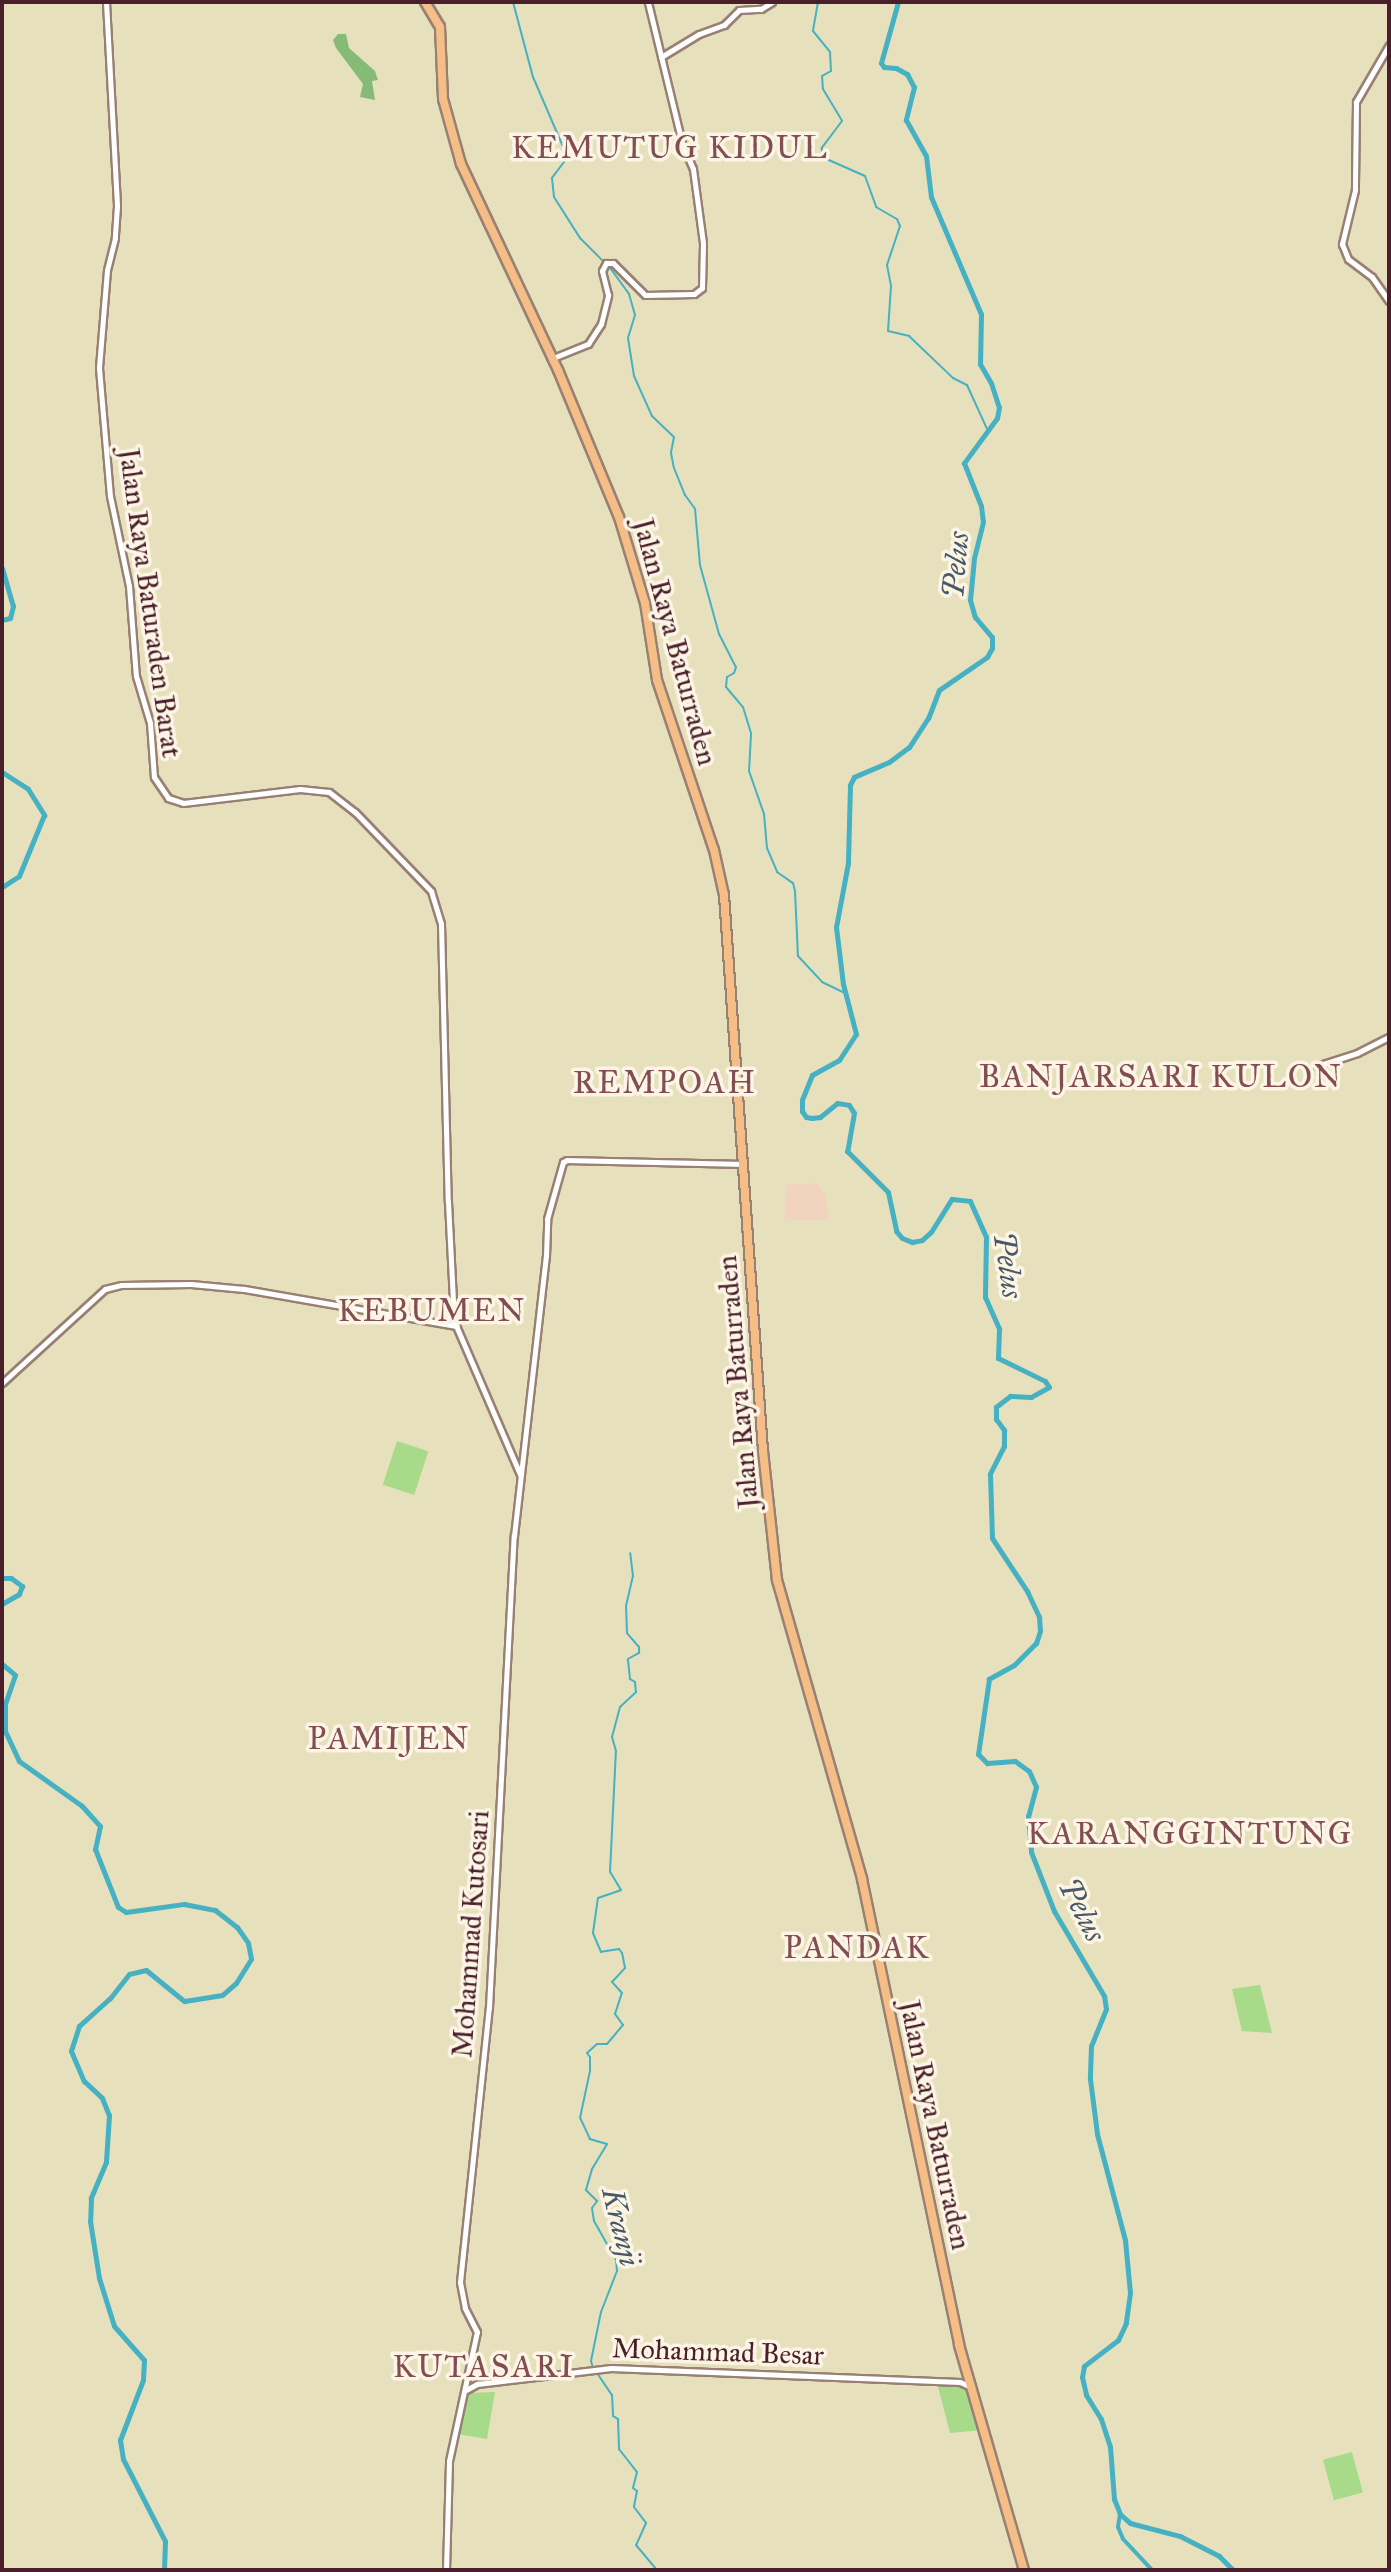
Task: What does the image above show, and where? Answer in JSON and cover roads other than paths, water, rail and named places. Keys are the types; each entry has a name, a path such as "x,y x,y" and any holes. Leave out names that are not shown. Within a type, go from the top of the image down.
{"main road":[{"name":"Jalan Raya Baturraden","path":"425,2 441,34 443,99 461,164 553,358 632,556 657,680 714,850 724,895 763,1451 777,1580 862,1879 967,2371 1024,2570"}],"street":[{"name":"Jalan Raya Baturaden Barat","path":"106,2 117,206 115,238 107,270 99,368 111,507 129,586 136,676 150,723 154,777 168,798 183,803 300,789 329,792 348,804 431,891 441,924 452,1298 458,1326 520,1474"},
{"path":"553,358 588,344 601,324 608,295 603,266 613,263 645,295 694,294 702,288 703,243 693,174 648,2"},
{"path":"661,57 699,34 724,25 740,9 761,9 772,2"},
{"path":"1389,45 1356,102 1355,190 1342,244 1348,259 1372,277 1389,301"},
{"path":"1317,1066 1357,1053 1389,1037"},
{"name":"Mohammad Kutosari","path":"446,2570 449,2461 477,2332 465,2308 460,2282 493,1957 520,1474 546,1256 547,1219 563,1162 744,1164"},
{"path":"2,1383 105,1289 121,1285 191,1284 244,1289 458,1326"},
{"name":"Mohammad Besar","path":"477,2384 593,2368 960,2382"},
{"path":"967,2371 960,2382 971,2387"},
{"path":"465,2391 477,2384 468,2376"}],"waterway":[{"path":"513,2 533,77 564,149 564,162 552,178 554,197 580,238 603,261"},
{"path":"818,2 813,31 830,52 831,71 822,76 823,89 842,121 822,148 822,157 865,176 876,207 897,219 900,226 887,265 891,286 888,331 909,336 953,378 967,385 988,431"},
{"name":"Pelus","path":"898,2 881,63 884,67 896,68 907,74 914,87 906,120 926,156 931,197 981,314 980,364 999,407 997,418 964,463 981,506 983,522 974,558 970,600 975,617 992,637 992,648 987,657 939,690 928,718 909,747 889,762 854,777 850,785 848,863 836,927 843,984 856,1034 839,1060 812,1075 802,1100 802,1111 806,1117 820,1117 837,1103 849,1105 854,1113 847,1151 888,1192 896,1231 902,1238 912,1242 922,1240 931,1232 952,1199 970,1201 986,1237 985,1297 999,1329 998,1358 1045,1381 1049,1387 1031,1397 1010,1396 996,1407 996,1419 1004,1430 1004,1446 990,1474 992,1538 1027,1591 1039,1617 1040,1631 1036,1643 1014,1665 989,1679 978,1754 987,1763 1015,1761 1029,1771 1036,1787 1028,1816 1031,1852 1054,1911 1104,1996 1106,2009 1091,2046 1090,2079 1097,2134 1125,2240 1130,2293 1126,2323 1118,2340 1084,2366 1082,2377 1086,2395 1101,2419 1110,2447 1114,2499 1120,2514 1130,2523 1180,2536 1219,2556 1233,2570"},
{"path":"608,265 629,294 635,315 628,338 634,376 652,416 674,437 671,453 674,468 685,495 695,509 700,565 719,634 736,667 734,673 727,677 726,687 743,707 751,734 749,771 764,814 767,848 777,872 793,883 795,891 798,956 822,982 845,993"},
{"path":"2,568 13,606 10,618 2,620"},
{"path":"2,772 28,789 44,815 19,876 2,887"},
{"name":"Kranji","path":"593,2368 591,2361 601,2312 617,2271 616,2260 594,2221 592,2208 597,2201 586,2190 592,2169 607,2144 590,2139 580,2118 590,2071 587,2053 597,2044 607,2044 623,2025 615,2014 622,1993 612,1982 625,1968 622,1953 619,1949 601,1952 593,1933 598,1898 621,1890 610,1872 616,1751 612,1737 620,1707 636,1692 635,1682 630,1679 628,1659 639,1653 639,1647 627,1633 626,1606 633,1576 630,1553"},
{"path":"2,1578 11,1578 22,1586 19,1594 2,1604"},
{"path":"2,1664 15,1675 5,1704 5,1731 19,1761 82,1806 100,1826 95,1849 118,1907 126,1912 184,1904 215,1910 237,1927 248,1943 251,1959 236,1983 222,1995 184,2001 146,1970 129,1974 110,1998 79,2026 71,2051 84,2081 102,2098 109,2115 106,2162 91,2198 90,2221 99,2278 114,2326 144,2360 143,2380 120,2440 123,2459 165,2541 164,2570"},
{"name":"Kranji","path":"597,2373 612,2395 613,2416 618,2419 619,2449 637,2472 633,2488 637,2491 634,2507 646,2523 636,2545 657,2570"},
{"path":"1120,2514 1118,2527 1123,2539 1152,2570"}],"district":[{"name":"KEMUTUG KIDUL","path":"670,148"},
{"name":"BANJARSARI KULON","path":"1161,1077"},
{"name":"REMPOAH","path":"665,1083"},
{"name":"KEBUMEN","path":"432,1311"},
{"name":"PAMIJEN","path":"389,1739"},
{"name":"KARANGGINTUNG","path":"1190,1834"},
{"name":"PANDAK","path":"857,1948"},
{"name":"KUTASARI","path":"484,2367"}]}
